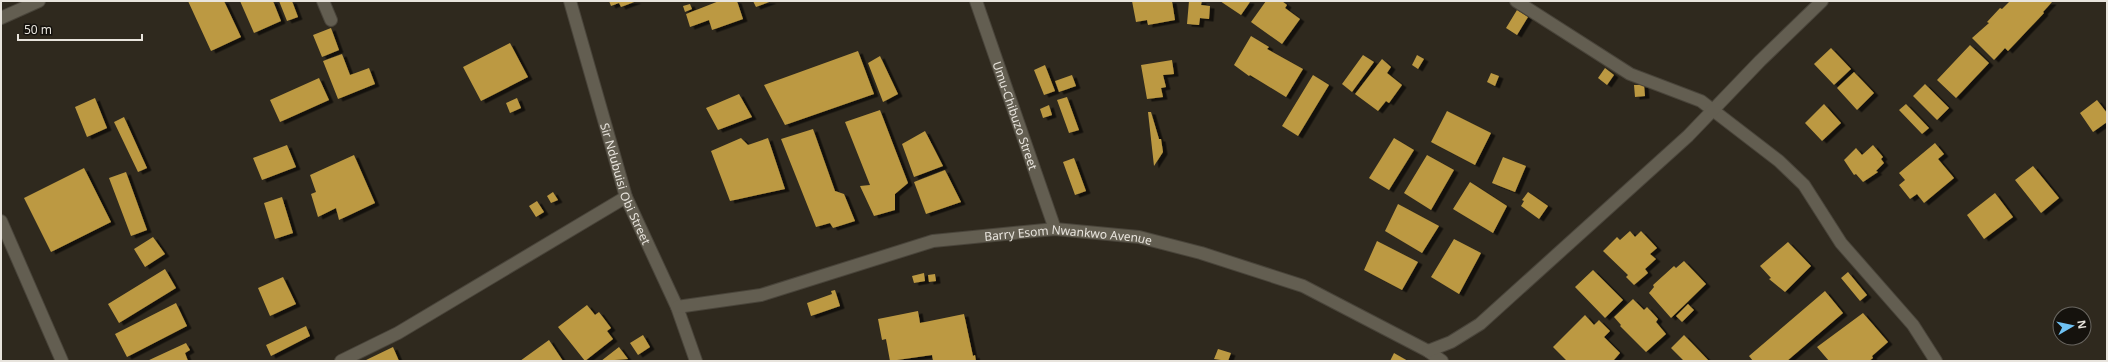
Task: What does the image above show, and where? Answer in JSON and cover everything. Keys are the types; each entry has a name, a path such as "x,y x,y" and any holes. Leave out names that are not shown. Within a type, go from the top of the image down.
{"street":[{"path":"1,18 39,1"},
{"path":"323,1 331,20"},
{"name":"Sir Ndubuisi Obi Street","path":"570,1 626,197 677,307 696,361"},
{"name":"Umu-Chibuzo Street","path":"976,1 1055,229"},
{"path":"1516,1 1630,74 1701,101 1779,161 1804,185 1841,242 1913,325 1936,361"},
{"path":"1428,351 1451,342 1480,324 1688,136 1760,61 1822,1"},
{"path":"341,361 398,333 626,197"},
{"path":"1,221 62,361"},
{"name":"Barry Esom Nwankwo Avenue","path":"677,307 761,295 933,241 1055,229 1139,238 1201,254 1303,286 1428,351 1442,361"}],"building":[{"path":"188,1 224,1 241,37 211,51"},
{"path":"240,1 273,1 281,21 254,33"},
{"path":"279,1 292,1 298,17 287,21"},
{"path":"609,1 637,1 621,7 619,3 611,6"},
{"path":"719,1 737,1 743,19 712,30 709,20 690,27 686,14"},
{"path":"753,1 772,1 756,7"},
{"path":"1132,1 1172,1 1175,20 1148,25 1147,20 1136,22"},
{"path":"1189,1 1202,1 1201,5 1210,6 1209,19 1200,18 1199,25 1187,24"},
{"path":"1220,1 1249,1 1250,2 1241,15"},
{"path":"1266,1 1282,1 1287,5 1285,8 1300,19 1282,44 1251,22"},
{"path":"2010,1 2052,2 2043,12 2044,13 2008,51 2005,48 1994,60 1972,38 1989,23 1987,22 2000,8 2002,9"},
{"path":"690,4 692,9 685,12 683,6"},
{"path":"1517,10 1528,17 1517,35 1506,28"},
{"path":"331,28 339,50 322,57 313,35"},
{"path":"1251,36 1269,47 1267,49 1303,69 1286,97 1250,75 1249,76 1234,65"},
{"path":"510,43 528,77 481,101 463,67"},
{"path":"1970,45 1989,63 1956,98 1937,80"},
{"path":"1831,48 1851,69 1834,85 1814,64"},
{"path":"858,51 874,94 785,125 764,85"},
{"path":"342,54 350,75 369,68 375,84 338,99 323,61"},
{"path":"1363,55 1374,62 1352,92 1342,84"},
{"path":"1417,55 1424,59 1418,69 1412,65"},
{"path":"880,56 898,94 883,102 868,63"},
{"path":"1382,59 1391,67 1387,73 1402,85 1389,103 1386,101 1378,111 1355,94"},
{"path":"1172,60 1174,74 1163,75 1166,87 1161,88 1163,97 1147,99 1141,65"},
{"path":"1045,65 1055,91 1044,95 1034,70"},
{"path":"1605,68 1614,75 1607,85 1598,78"},
{"path":"1854,72 1874,93 1857,110 1837,88"},
{"path":"1491,73 1499,76 1495,86 1487,82"},
{"path":"1072,75 1076,86 1059,92 1055,81"},
{"path":"1313,75 1329,85 1298,136 1282,126"},
{"path":"319,78 329,100 280,122 270,100"},
{"path":"1925,84 1949,108 1937,120 1913,96"},
{"path":"1634,85 1644,85 1645,96 1635,97"},
{"path":"739,94 752,117 718,130 706,108"},
{"path":"1067,97 1079,130 1069,133 1057,100"},
{"path":"95,98 107,128 87,137 75,107"},
{"path":"517,98 521,108 510,113 506,103"},
{"path":"2097,100 2107,113 2107,122 2093,132 2080,113"},
{"path":"1824,104 1841,123 1822,141 1805,123"},
{"path":"1906,104 1929,128 1922,134 1899,110"},
{"path":"1049,105 1052,115 1043,118 1040,109"},
{"path":"880,110 908,183 895,194 895,210 874,216 860,186 870,185 845,122"},
{"path":"1447,111 1491,133 1475,165 1431,142"},
{"path":"1148,112 1151,112 1159,139 1161,139 1163,152 1154,166"},
{"path":"124,117 147,168 138,172 114,122"},
{"path":"813,129 835,191 844,194 855,221 833,228 830,223 816,227 781,139"},
{"path":"925,131 943,166 914,177 902,144"},
{"path":"741,138 748,145 768,138 785,189 730,201 711,151"},
{"path":"1394,138 1414,150 1389,190 1369,178"},
{"path":"1935,143 1944,154 1938,159 1954,178 1924,203 1917,194 1910,199 1899,185 1905,180 1899,173"},
{"path":"287,145 296,167 262,180 253,158"},
{"path":"1873,145 1883,157 1881,159 1884,163 1876,171 1878,172 1863,182 1856,174 1854,175 1844,160 1856,148 1862,155"},
{"path":"354,155 375,203 339,220 336,208 318,217 311,194 316,192 310,175"},
{"path":"1427,155 1454,170 1431,210 1404,193"},
{"path":"1503,157 1526,166 1515,192 1492,183"},
{"path":"1074,158 1086,191 1075,195 1063,162"},
{"path":"2033,166 2059,198 2041,213 2015,180"},
{"path":"84,168 111,222 51,252 24,198"},
{"path":"945,170 961,202 926,214 914,182"},
{"path":"126,172 147,230 131,236 109,178"},
{"path":"1470,182 1507,206 1493,233 1453,209"},
{"path":"553,192 558,200 551,203 547,196"},
{"path":"1528,192 1548,206 1539,219 1521,206 1524,201 1522,200"},
{"path":"1995,193 2013,217 1984,239 1967,215"},
{"path":"282,197 293,233 275,239 264,203"},
{"path":"537,201 544,212 536,217 529,206"},
{"path":"1398,204 1439,226 1422,253 1385,231"},
{"path":"1630,231 1635,237 1641,231 1657,248 1650,254 1656,259 1645,269 1648,273 1634,285 1626,277 1628,275 1603,251 1617,237 1620,240"},
{"path":"153,237 165,254 145,267 134,249"},
{"path":"1454,239 1481,253 1459,294 1431,277"},
{"path":"1377,241 1418,262 1402,290 1364,270"},
{"path":"1788,242 1811,266 1785,292 1769,279 1771,278 1760,266"},
{"path":"1684,261 1706,284 1671,318 1649,293 1654,287 1653,285 1674,266 1676,268"},
{"path":"165,269 176,288 119,323 108,304"},
{"path":"1593,270 1623,300 1605,318 1575,287"},
{"path":"1848,272 1867,295 1860,301 1841,278"},
{"path":"924,273 925,281 914,283 912,276"},
{"path":"935,274 936,281 929,282 928,275"},
{"path":"283,277 296,304 270,316 258,288"},
{"path":"835,290 840,306 811,316 807,303 832,294 831,291"},
{"path":"1825,291 1843,313 1787,361 1753,361 1749,356"},
{"path":"1633,299 1644,310 1647,307 1658,319 1656,322 1666,334 1646,352 1620,326 1621,325 1614,317"},
{"path":"176,303 187,326 127,357 115,334"},
{"path":"1688,304 1694,310 1682,322 1676,316"},
{"path":"587,305 595,315 599,312 611,328 607,331 613,339 585,361 558,327"},
{"path":"918,311 920,323 964,314 973,356 975,355 976,361 933,361 932,355 890,361 886,339 882,340 878,319"},
{"path":"1863,313 1888,342 1872,356 1873,358 1869,361 1829,361 1817,347"},
{"path":"1585,315 1594,325 1599,320 1610,331 1604,337 1620,353 1613,361 1567,361 1553,347"},
{"path":"306,326 310,336 271,356 266,345"},
{"path":"643,335 650,347 638,355 630,343"},
{"path":"1684,335 1709,361 1684,361 1671,348"},
{"path":"549,340 563,361 520,361"},
{"path":"186,343 190,350 185,353 188,361 147,361"},
{"path":"393,347 399,361 364,361"},
{"path":"619,347 628,359 601,361"},
{"path":"1218,349 1231,353 1228,361 1214,359"},
{"path":"1394,353 1408,361 1390,361"}]}
